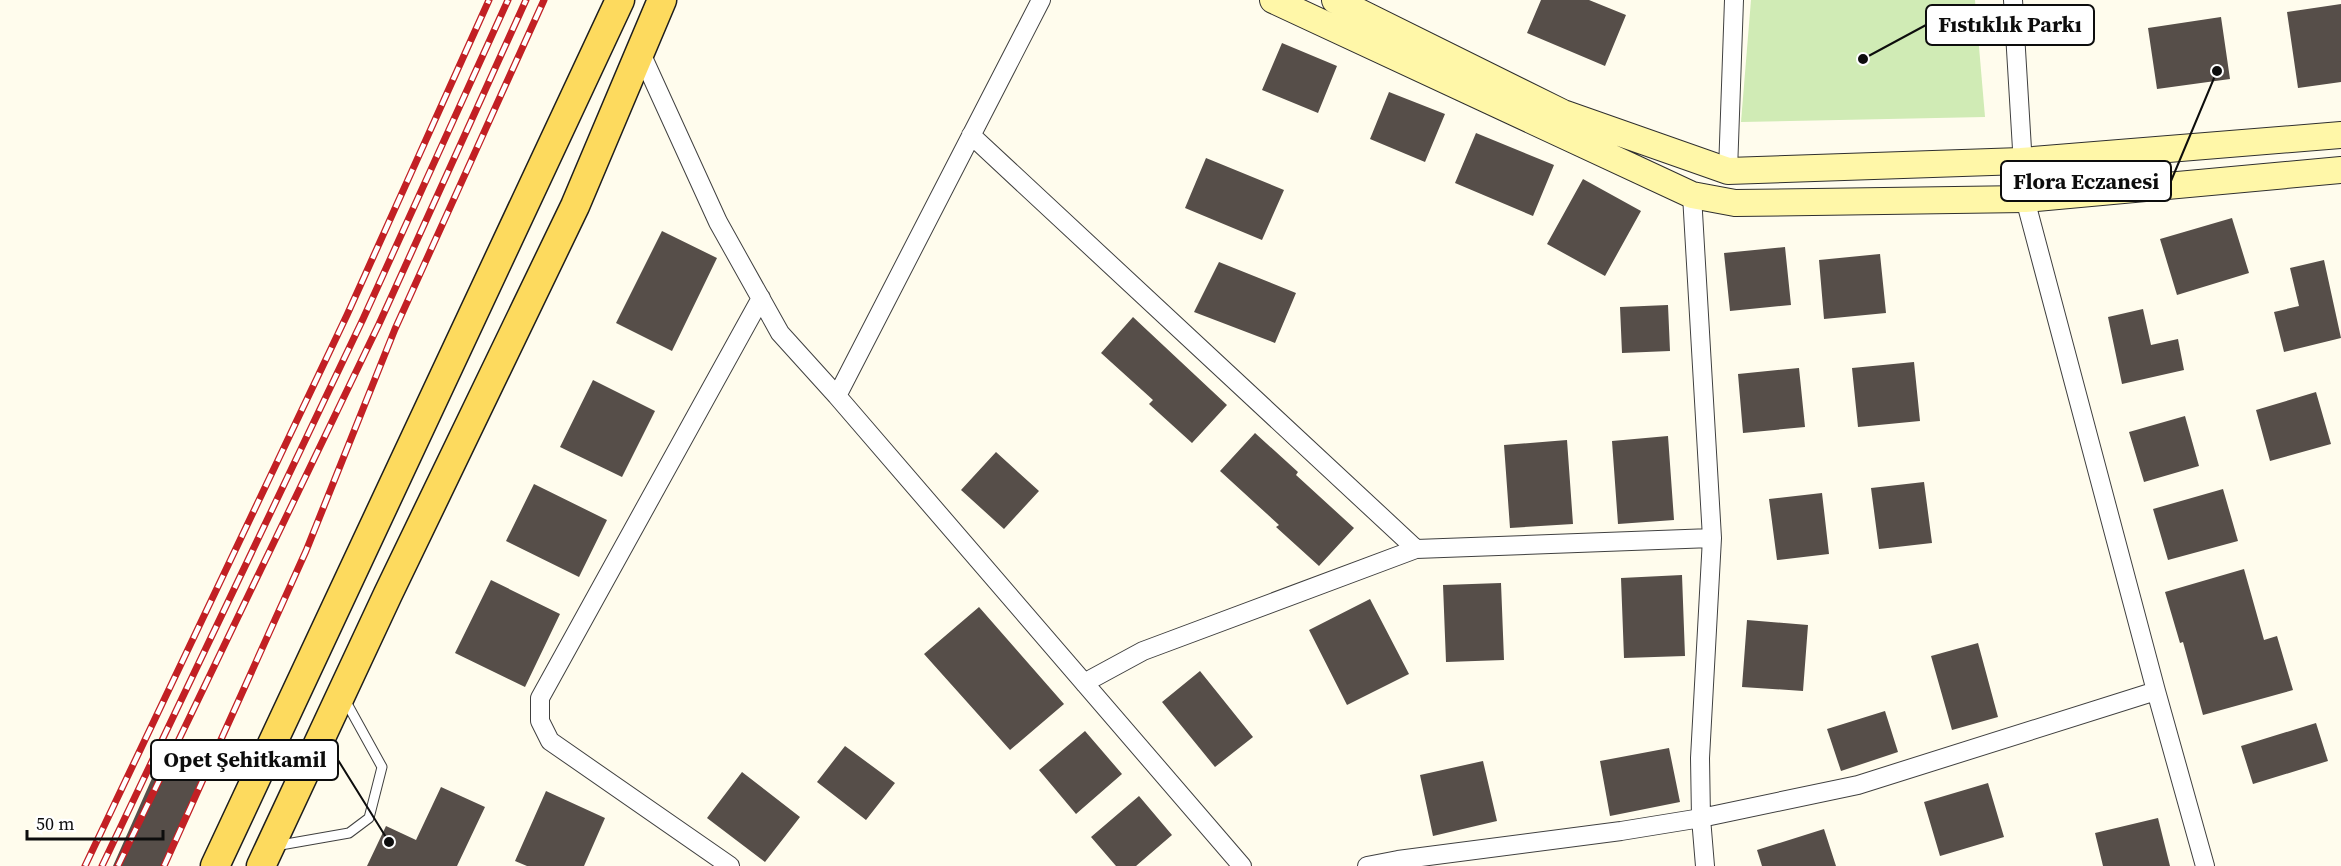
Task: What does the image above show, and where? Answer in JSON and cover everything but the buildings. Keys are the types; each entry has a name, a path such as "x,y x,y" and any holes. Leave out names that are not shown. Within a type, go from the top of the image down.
{"main road":[{"path":"215,866 620,0"},
{"path":"265,856 575,206 662,0"}],"street":[{"path":"837,396 1041,0"},
{"path":"1273,0 1692,195 1735,203 2025,199 2341,170"},
{"path":"1335,0 1563,113 1728,171 2021,162 2341,135"},
{"path":"1728,171 1734,0"},
{"path":"2013,0 2025,199 2205,866"},
{"path":"640,51 718,222 780,333 837,396 1242,866"},
{"path":"971,135 1416,549"},
{"path":"1692,195 1712,538 1700,758 1705,866"},
{"path":"730,866 550,741 540,721 540,699 760,298"},
{"path":"1084,683 1143,651 1416,549 1712,538"},
{"path":"1367,866 1701,818 1858,785 2156,691"}],"lane":[{"path":"265,856 349,833 369,818 382,767 341,693"}],"green space":[{"path":"1751,0 1975,0 1985,117 1741,122"}],"railway":[{"path":"85,866 347,315 489,0"},
{"path":"102,866 363,319 508,0"},
{"path":"118,866 379,324 526,0"},
{"path":"164,866 306,551 395,329 544,0"}],"place":[{"name":"Fıstıklık Parkı","path":"1863,59"},
{"name":"Flora Eczanesi","path":"2217,71"},
{"name":"Opet Şehitkamil","path":"389,842"}]}
